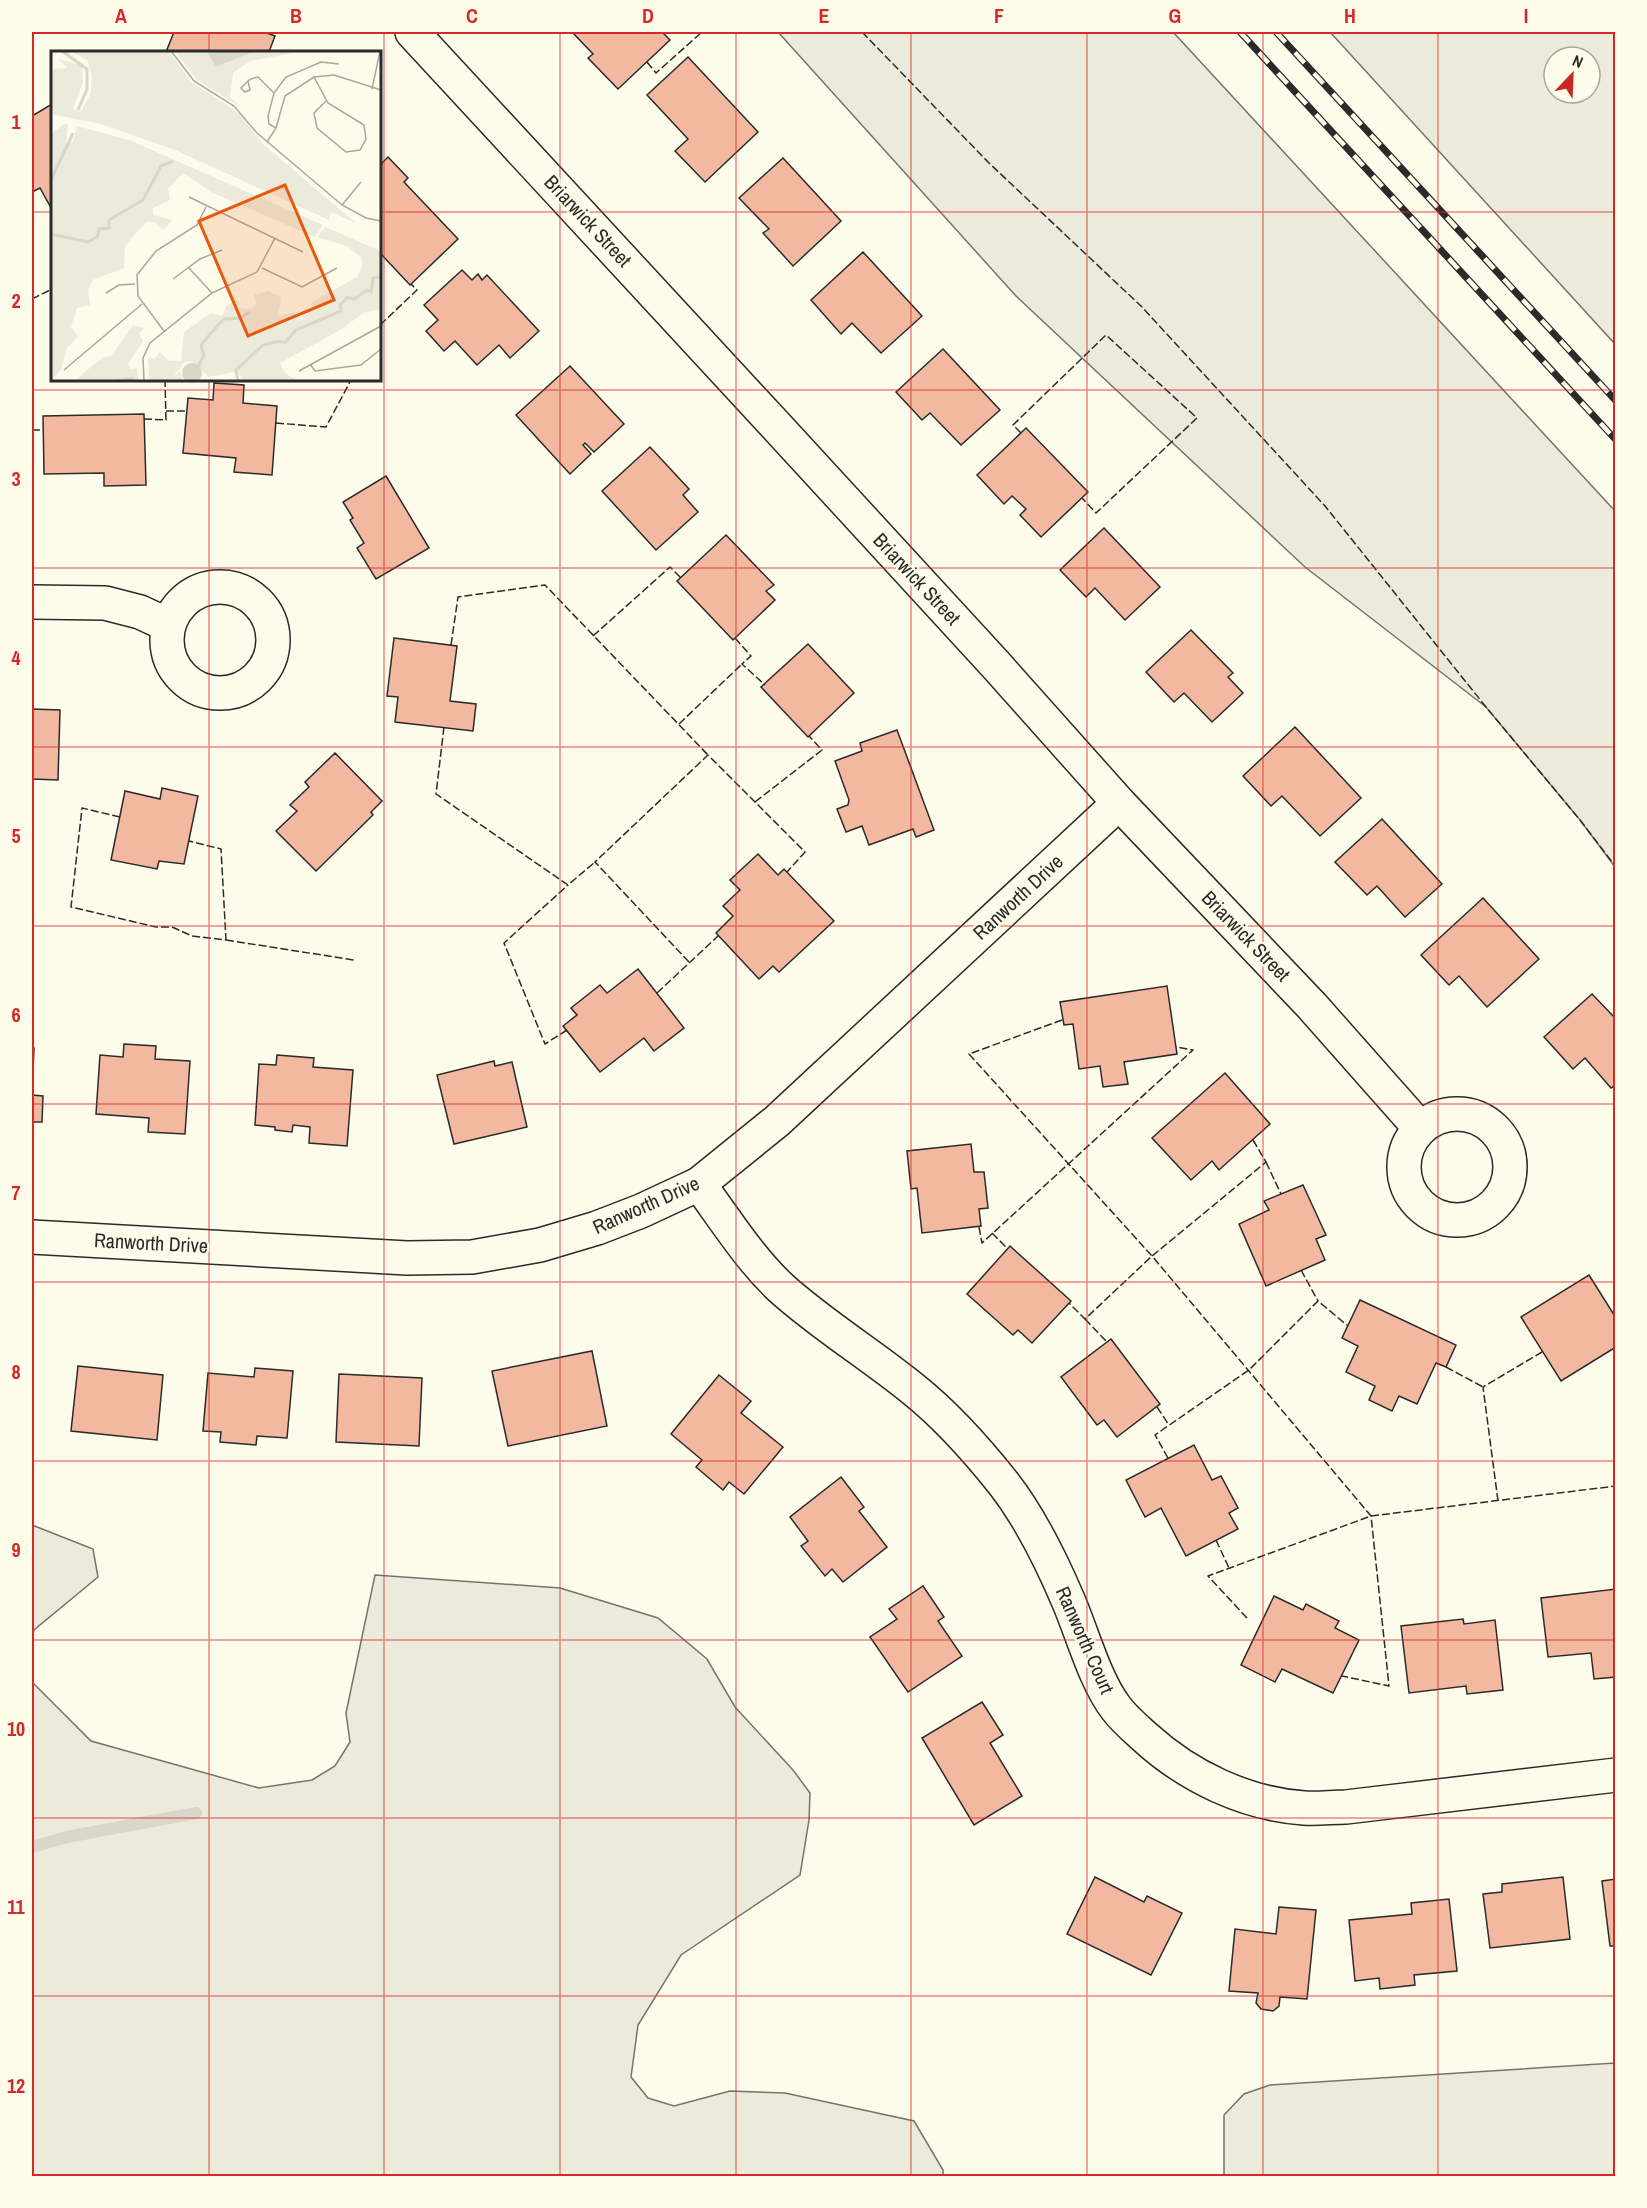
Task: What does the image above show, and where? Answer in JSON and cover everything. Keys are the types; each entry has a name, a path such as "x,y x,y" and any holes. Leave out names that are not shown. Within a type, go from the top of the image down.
{"street":[{"name":"Briarwick Street","path":"412,32 996,665 1119,803 1312,1006 1420,1128"},
{"path":"32,602 105,603 140,612 168,625"},
{"name":"Ranworth Drive","path":"32,1237 407,1258 472,1257 540,1245 641,1212 699,1184 777,1121 1119,803"},
{"name":"Ranworth Court","path":"699,1184 750,1254 780,1287 913,1388 945,1417 986,1462 1006,1486 1041,1541 1068,1599 1095,1670 1116,1708 1147,1738 1186,1768 1235,1793 1267,1803 1304,1808 1346,1807 1616,1775"}],"shaded area":[{"path":"778,32 1173,32 1615,511 1615,867 1580,820 1486,707 1305,567 1016,296"},
{"path":"1330,32 1615,32 1615,344"},
{"path":"32,1525 93,1549 98,1577 34,1630 32,1637"},
{"path":"375,1575 560,1588 658,1618 707,1659 735,1707 793,1770 810,1793 809,1820 800,1875 681,1955 638,2025 631,2077 648,2098 674,2106 730,2091 785,2093 914,2121 943,2170 943,2176 32,2176 32,1676 33,1683 91,1741 259,1788 312,1780 335,1766 350,1742 346,1713"},
{"path":"1615,2063 1615,2176 1224,2176 1224,2115 1244,2094 1270,2085"}],"building":[{"path":"174,32 264,32 275,36 269,51 166,51"},
{"path":"572,32 662,32 670,40 618,89 588,58 593,54"},
{"path":"688,57 758,132 705,182 675,151 688,139 647,95"},
{"path":"51,105 50,206 40,188 32,192 32,116"},
{"path":"388,157 408,178 404,182 458,239 410,285 381,254 381,164"},
{"path":"783,158 841,221 793,266 763,233 769,229 739,198"},
{"path":"863,252 922,316 881,353 852,323 841,334 811,300"},
{"path":"462,270 472,280 478,274 482,280 487,275 539,331 510,358 499,345 477,365 455,341 444,351 426,331 438,320 424,305"},
{"path":"943,349 1000,410 961,445 930,413 922,420 896,392"},
{"path":"570,366 624,424 594,452 585,443 583,445 591,454 570,474 516,415"},
{"path":"214,383 244,385 243,403 277,406 272,475 234,472 236,458 183,453 188,398 213,400"},
{"path":"144,414 146,485 104,486 104,473 44,474 43,416"},
{"path":"1026,428 1088,492 1041,537 1020,515 1026,509 1012,496 1004,504 977,475"},
{"path":"650,447 689,489 683,495 698,512 656,550 602,491"},
{"path":"386,476 429,548 376,579 357,548 364,543 350,520 353,518 343,502"},
{"path":"1104,528 1160,587 1125,620 1095,588 1086,597 1060,570"},
{"path":"726,535 774,585 766,591 775,600 733,640 677,581"},
{"path":"1191,630 1233,673 1228,677 1243,693 1212,722 1184,693 1174,702 1146,672"},
{"path":"394,638 457,646 450,701 476,704 473,731 395,722 398,697 387,696"},
{"path":"808,644 854,693 808,737 761,687"},
{"path":"32,709 60,710 58,780 32,779"},
{"path":"1295,727 1361,798 1320,836 1282,796 1271,806 1243,776"},
{"path":"897,730 934,830 916,837 913,829 869,845 862,826 846,832 837,809 848,805 849,800 835,761 862,751 860,743"},
{"path":"335,753 382,801 371,812 373,815 316,871 276,831 297,811 290,805 309,787 305,782"},
{"path":"162,788 198,796 184,864 159,861 157,869 111,860 125,791 160,799"},
{"path":"1382,819 1442,884 1405,917 1377,886 1367,895 1335,862"},
{"path":"758,854 778,875 784,869 834,921 779,972 773,966 759,979 716,933 733,916 723,906 740,890 730,880"},
{"path":"1483,898 1539,959 1487,1007 1459,976 1449,985 1421,955"},
{"path":"638,969 684,1028 654,1051 644,1038 600,1072 563,1026 577,1015 571,1008 600,985 607,993"},
{"path":"1167,986 1177,1054 1124,1062 1128,1084 1103,1087 1100,1066 1079,1069 1073,1024 1064,1025 1060,1002"},
{"path":"1592,994 1616,1019 1616,1085 1611,1088 1585,1058 1573,1069 1544,1037"},
{"path":"124,1044 156,1046 155,1059 190,1061 185,1134 148,1132 149,1118 96,1114 100,1055 123,1057"},
{"path":"32,1048 34,1048 32,1095"},
{"path":"277,1055 314,1058 313,1067 353,1070 347,1146 309,1143 310,1127 293,1125 292,1132 255,1125 259,1064 276,1065"},
{"path":"494,1061 495,1066 512,1062 527,1127 454,1144 437,1075"},
{"path":"1225,1073 1270,1124 1219,1170 1212,1161 1191,1180 1152,1138"},
{"path":"32,1095 43,1096 42,1122 32,1122"},
{"path":"971,1144 974,1172 984,1172 988,1208 979,1209 981,1226 922,1233 917,1188 911,1189 907,1151"},
{"path":"1303,1185 1326,1235 1316,1239 1325,1260 1266,1286 1239,1224 1269,1210 1264,1201"},
{"path":"1010,1246 1071,1301 1032,1343 1018,1330 1013,1335 967,1294"},
{"path":"1589,1275 1616,1318 1616,1347 1561,1381 1521,1317"},
{"path":"1360,1300 1456,1345 1446,1367 1436,1363 1417,1404 1399,1396 1392,1411 1369,1400 1375,1386 1346,1372 1358,1346 1342,1338"},
{"path":"1111,1339 1160,1404 1117,1437 1104,1420 1097,1425 1061,1377"},
{"path":"592,1351 607,1426 508,1446 492,1371"},
{"path":"78,1366 163,1375 157,1440 71,1431"},
{"path":"255,1368 293,1371 287,1438 257,1436 256,1445 220,1442 221,1432 203,1431 208,1373 254,1377"},
{"path":"339,1374 422,1378 419,1446 336,1442"},
{"path":"719,1375 751,1401 741,1413 783,1447 744,1494 729,1482 723,1490 696,1467 702,1460 671,1434"},
{"path":"1194,1445 1212,1480 1221,1476 1238,1508 1229,1513 1238,1529 1186,1556 1161,1508 1145,1517 1126,1480"},
{"path":"841,1477 864,1507 859,1511 887,1547 843,1582 832,1569 825,1576 801,1546 808,1541 790,1517"},
{"path":"923,1586 944,1617 938,1621 962,1656 908,1692 870,1637 897,1619 889,1609"},
{"path":"1616,1589 1616,1677 1594,1679 1591,1653 1548,1657 1541,1598"},
{"path":"1274,1596 1303,1610 1306,1604 1339,1621 1335,1628 1359,1640 1333,1693 1282,1669 1275,1682 1241,1665"},
{"path":"1463,1619 1464,1624 1495,1620 1503,1690 1467,1694 1466,1686 1409,1693 1401,1626"},
{"path":"982,1702 1003,1735 990,1743 1022,1796 974,1825 922,1738"},
{"path":"1095,1877 1144,1902 1147,1896 1182,1913 1151,1975 1067,1934"},
{"path":"1563,1877 1570,1939 1490,1948 1483,1894 1502,1892 1502,1884"},
{"path":"1616,1879 1616,1946 1610,1946 1602,1881"},
{"path":"1449,1899 1457,1971 1414,1975 1415,1985 1380,1989 1379,1978 1355,1981 1349,1920 1412,1914 1411,1903"},
{"path":"1279,1907 1316,1910 1307,1999 1280,1997 1279,2006 1273,2011 1261,2009 1256,2003 1258,1993 1229,1991 1235,1929 1276,1934"}],"waterway":[{"path":"32,1847 67,1837 196,1813"}],"railway":[{"path":"1240,32 1616,440"},
{"path":"1276,32 1616,401"}],"fence":[{"path":"647,62 656,73 702,32"},
{"path":"862,32 989,163 1141,306 1325,506 1616,867"},
{"path":"381,324 417,290 411,284"},
{"path":"32,299 51,290"},
{"path":"1021,433 1013,425 1106,335 1197,418 1096,513 1082,498"},
{"path":"144,419 166,420 165,381"},
{"path":"276,423 326,427 350,381"},
{"path":"166,411 187,411"},
{"path":"32,430 43,430"},
{"path":"593,636 670,567 681,578"},
{"path":"451,645 458,597 545,585 708,755"},
{"path":"735,638 751,656 742,664 765,685"},
{"path":"679,724 742,664"},
{"path":"444,727 436,794 568,885 595,862"},
{"path":"755,802 822,750 809,736"},
{"path":"689,962 595,862 708,755 805,852 787,872"},
{"path":"120,817 82,808 71,907 156,927 172,927 192,936 226,940 221,849 189,841"},
{"path":"567,1030 545,1044 504,943 568,885"},
{"path":"657,993 718,936"},
{"path":"226,940 354,960"},
{"path":"1062,1020 969,1054 1152,1256 1085,1319 1069,1303"},
{"path":"979,1227 982,1243 1193,1050 1176,1047"},
{"path":"1253,1140 1266,1162 1152,1256 1371,1516 1389,1686 1342,1676"},
{"path":"1266,1162 1281,1194"},
{"path":"992,1233 1008,1249"},
{"path":"1301,1270 1318,1301"},
{"path":"1168,1458 1155,1435 1249,1370 1318,1301 1348,1326"},
{"path":"1085,1319 1107,1342"},
{"path":"1498,1501 1483,1387 1542,1352"},
{"path":"1446,1367 1483,1387"},
{"path":"1157,1407 1169,1425"},
{"path":"1247,1618 1208,1576 1371,1516 1616,1486"},
{"path":"1216,1540 1229,1568"}]}
